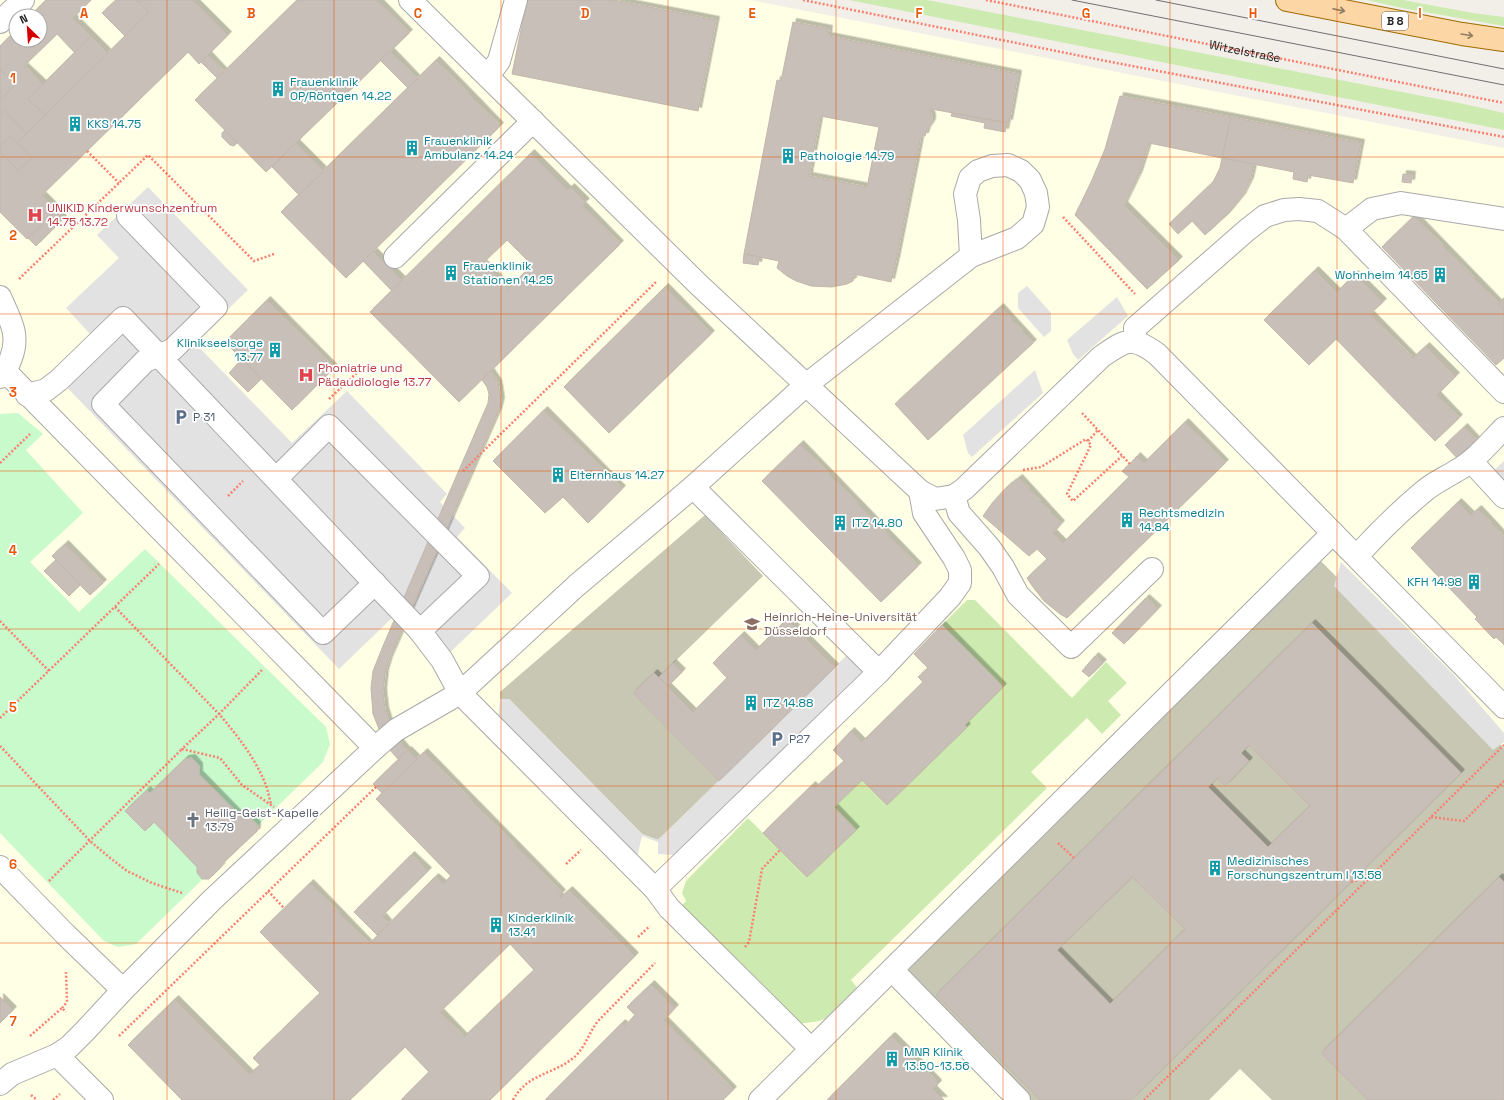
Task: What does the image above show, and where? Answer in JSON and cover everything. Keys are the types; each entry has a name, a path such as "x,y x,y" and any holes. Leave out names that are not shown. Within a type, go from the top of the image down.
{"main road":[{"name":"B 8","path":"1287,0 1462,34 1504,40"}],"street":[{"path":"0,22 23,0"},
{"path":"410,0 677,262 920,491 935,499 954,496 964,489 1101,357 1125,342 1135,342 1148,347 1157,354 1504,707"},
{"path":"488,76 499,61 516,0"},
{"path":"395,257 533,121"},
{"path":"1346,229 1372,209 1402,203 1504,219"},
{"path":"1135,342 1135,328 1247,230 1265,216 1284,210 1299,208 1318,211 1346,229 1504,392"},
{"path":"128,216 216,307 172,350 145,362 103,404 323,633 375,583"},
{"path":"0,1084 12,1074 56,1055 69,1047 212,900 375,748 396,730 460,692 576,586 692,487 806,385 971,256"},
{"path":"0,297 14,330 15,347 3,374 48,416 375,748"},
{"path":"27,395 46,390 59,380 123,318 420,630 441,658 460,692 655,888 669,908 811,1049"},
{"path":"276,479 329,426 478,576 420,630"},
{"path":"1357,556 1374,537 1423,492 1438,480 1471,461 1504,428"},
{"path":"1471,461 1504,497"},
{"path":"692,487 879,672"},
{"path":"655,888 879,672 950,597 960,582 960,570 954,558 924,513 920,491"},
{"path":"954,496 959,513 989,547 1003,567 1018,595 1071,647 1152,569"},
{"path":"760,1100 1333,533"},
{"path":"0,867 65,934 123,990"},
{"path":"892,970 1019,1100"},
{"path":"56,1055 102,1100"}],"path":[{"path":"804,0 1111,62 1504,137"},
{"name":"Witzelstraße","path":"986,0 1504,103"},
{"path":"88,150 119,183"},
{"path":"1058,214 1064,218 1152,313"},
{"path":"463,471 677,262"},
{"path":"0,463 48,416"},
{"path":"1089,420 1130,464"},
{"path":"1088,441 1098,430"},
{"path":"992,462 1010,472 1041,467 1086,439 1088,441"},
{"path":"1088,441 1091,445 1067,494 1073,501 1122,456"},
{"path":"0,718 177,547"},
{"path":"115,607 232,729 248,752 266,783 271,805"},
{"path":"0,621 49,671"},
{"path":"48,882 259,673"},
{"path":"1144,1100 1504,745"},
{"path":"0,746 90,841 127,871 152,883 184,894 212,900"},
{"path":"182,749 220,758 242,784 271,805 290,827"},
{"path":"1430,817 1464,821 1504,781"},
{"path":"114,1041 376,787"},
{"path":"729,968 738,958 748,942 762,869 780,850"},
{"path":"1352,882 1371,876"},
{"path":"268,891 284,908"},
{"path":"513,1100 520,1088 525,1083 558,1068 583,1049 592,1029 598,1021 655,963"},
{"path":"53,1100 79,1076"}],"shaded area":[{"name":"Heinrich-Heine-Universität Düsseldorf","path":"0,0 751,0 1504,148 1504,1100 0,1100"},
{"name":"P 31","path":"148,187 248,290 194,342 292,443 347,391 447,494 440,502 465,528 457,537 512,593 442,660 393,617 339,669 53,373 92,336 66,308 119,258 97,235"},
{"path":"1027,286 1051,313 1051,331 1044,337 1018,308 1018,293"},
{"path":"1117,297 1128,316 1078,360 1073,354 1067,340"},
{"path":"1035,370 1043,393 972,457 968,453 963,435"},
{"path":"1504,461 1504,497 1486,478"},
{"path":"705,515 763,576 659,677 654,673 633,693 719,781 658,840 642,834 509,699 500,699 500,692"},
{"path":"1316,556 1504,748 1504,1100 1272,1100 1240,1069 1209,1100 1022,1100 896,970"},
{"path":"1341,562 1453,674 1504,733 1504,742 1493,750 1334,586"},
{"name":"P27","path":"848,654 863,671 674,855 658,854 658,842 642,836 636,861 498,719 500,699 509,699 642,834 658,840"}],"green space":[{"path":"849,0 927,0 1464,104 1504,113 1504,130"},
{"path":"1367,0 1403,0 1473,13 1504,17 1504,26 1402,8"},
{"path":"18,413 43,434 26,450 83,513 30,562 79,612 145,549 326,727 330,744 323,762 136,944 118,947 104,941 0,833 0,414"},
{"path":"967,600 975,600 1072,698 1106,662 1127,683 1108,701 1121,715 1102,734 1087,718 1031,772 1047,788 851,980 859,990 839,1010 827,1018 819,1021 799,1023 681,906 686,901 682,893 686,881 748,818 807,877 856,830 834,807 862,780 887,805 967,727 965,725 1003,687 942,625"}],"building":[{"path":"46,0 91,0 73,18 91,36 75,53 57,34 48,43 48,8 38,8"},
{"path":"116,0 137,0 149,12 125,36 102,13"},
{"name":"KKS 14.75","path":"137,0 193,0 228,35 199,64 188,52 42,195 57,210 27,239 0,212 0,152 19,171 32,158 17,143 149,12"},
{"name":"Frauenklinik OP/Röntgen 14.22","path":"297,0 377,0 409,33 266,172 195,100"},
{"path":"527,0 613,0 716,20 698,111 512,74"},
{"name":"Pathologie 14.79","path":"793,22 829,29 828,36 1018,74 1009,123 931,109 930,112 932,122 925,136 921,136 891,282 854,274 853,281 847,284 832,287 811,286 796,281 777,268 779,261 744,254 777,80 781,81","holes":["820,116 879,127 867,187 809,176"]},
{"path":"91,36 108,53 45,115 28,99"},
{"path":"8,38 8,48 43,48 24,66 43,84 28,99 45,115 27,133 5,111 0,116 0,100 15,85 0,69 0,46"},
{"path":"390,51 417,79 408,88 380,60"},
{"path":"208,55 224,72 217,78 201,62"},
{"name":"Frauenklinik Ambulanz 14.24","path":"436,60 500,126 346,278 281,212"},
{"path":"0,69 15,85 0,100"},
{"path":"1120,96 1231,117 1222,158 1149,143 1139,174 1124,205 1179,260 1147,289 1075,215 1105,149"},
{"path":"5,111 27,133 17,143 10,136 0,146 0,116"},
{"path":"952,113 1007,123 1005,132 984,128 985,123 951,116"},
{"path":"1231,117 1361,143 1353,183 1308,175 1307,182 1293,179 1294,172 1222,158"},
{"path":"225,130 237,143 234,146 230,145 222,137 222,133"},
{"path":"10,136 32,158 19,171 0,152 0,146"},
{"path":"296,143 324,171 299,195 272,167"},
{"name":"Frauenklinik Stationen 14.25","path":"531,153 568,190 571,187 586,202 582,205 620,244 459,402 370,312","holes":["507,240 532,265 508,289 483,263"]},
{"path":"1222,158 1254,164 1250,181 1242,197 1228,214 1205,235 1192,221 1178,234 1169,224 1213,182 1220,168"},
{"path":"1403,174 1412,175 1411,183 1402,182"},
{"path":"56,211 63,219 36,246 28,238"},
{"name":"Wohnheim 14.65","path":"1414,216 1504,309 1504,358 1496,365 1382,247"},
{"path":"373,251 402,280 391,290 363,261"},
{"path":"744,254 760,257 758,265 743,263"},
{"path":"1315,270 1337,292 1355,274 1383,302 1370,314 1413,358 1426,346 1456,376 1437,395 1459,418 1435,441 1336,339 1309,365 1264,320"},
{"path":"665,287 711,334 609,433 564,387"},
{"path":"1504,298 1504,309 1498,304"},
{"name":"Klinikseelsorge 13.77","path":"267,300 334,368 292,410 225,342"},
{"path":"1000,307 1033,343 928,440 895,404"},
{"path":"242,359 261,379 248,392 229,373"},
{"path":"490,371 498,383 499,388 501,401 498,412 389,660 385,673 383,692 385,710 389,723 397,739 407,751 398,759 383,739 373,714 371,688 373,671 488,403 489,394 487,387 482,380"},
{"name":"Elternhaus 14.27","path":"544,410 622,489 588,523 563,497 545,513 493,461"},
{"name":"Rechtsmedizin 14.84","path":"1185,422 1225,463 1067,618 1060,614 1044,601 1027,578 1047,559 1037,549 1029,556 983,516 993,502 1007,487 1019,478 1061,524 1053,533 1063,543 1129,477 1122,471 1137,456 1144,463"},
{"path":"1464,427 1476,440 1457,458 1445,445"},
{"name":"ITZ 14.80","path":"800,444 918,566 881,602 762,481"},
{"name":"KFH 14.98","path":"1458,502 1471,515 1478,509 1504,537 1504,645 1496,637 1494,639 1475,619 1477,617 1411,548"},
{"path":"65,544 103,583 90,595 52,556"},
{"path":"56,560 80,585 69,596 44,571"},
{"path":"1146,598 1158,609 1124,644 1112,633"},
{"name":"ITZ 14.88","path":"787,619 835,667 719,781 633,693 654,673 693,712 727,678 713,663 741,635 756,650"},
{"name":"Medizinisches Forschungszentrum I 13.58","path":"1312,623 1461,773 1131,1100 1040,1100 936,995","holes":["1249,745 1310,806 1268,847 1208,787 1217,778 1225,786 1249,761 1241,753","1132,877 1185,929 1110,1004 1057,950"]},
{"path":"942,625 1003,687 965,725 967,727 887,805 862,780 834,807 856,830 807,877 763,833 812,785 815,788 844,761 833,750 851,731 862,742 923,682 918,677 928,668 914,654"},
{"path":"1095,656 1103,663 1089,677 1082,671"},
{"path":"673,663 682,672 668,686 659,677"},
{"path":"408,750 417,759 382,793 373,784"},
{"name":"Kinderklinik 13.41","path":"424,752 562,893 559,896 560,898 569,890 635,956 490,1100 401,1100 429,1072 405,1047 350,1100 182,1100 128,1045 175,999 250,1074 260,1065 253,1058 320,993 260,932 310,883 369,944 435,877 443,884 451,876 376,799","holes":["510,944 534,970 464,1037 440,1012"]},
{"name":"Heilig-Geist-Kapelle 13.79","path":"192,758 199,766 199,774 242,818 250,817 257,825 257,831 221,865 222,866 209,879 202,879 197,873 197,867 154,822 145,831 125,811 147,790 150,793 185,759"},
{"path":"411,855 428,871 382,916 389,924 377,935 354,912"},
{"path":"1499,877 1504,882 1504,1100 1368,1100 1321,1053"},
{"path":"651,984 675,1008 664,1020 733,1090 723,1100 545,1100 622,1023 625,1026 635,1015 627,1007"},
{"path":"0,997 13,1010 0,1023"},
{"name":"MNR Klinik 13.50-13.56","path":"891,1036 937,1082 938,1084 933,1089 944,1100 827,1100"}],"tram line":[{"path":"1072,0 1504,85"},
{"path":"1156,0 1504,69"}],"place":[{"name":"Frauenklinik OP/Röntgen 14.22","path":"278,89"},
{"name":"KKS 14.75","path":"75,124"},
{"name":"Frauenklinik Ambulanz 14.24","path":"412,148"},
{"name":"Pathologie 14.79","path":"788,156"},
{"name":"UNIKID Kinderwunschzentrum 14.75 13.72","path":"35,215"},
{"name":"Frauenklinik Stationen 14.25","path":"451,273"},
{"name":"Wohnheim 14.65","path":"1440,275"},
{"name":"Klinikseelsorge 13.77","path":"275,350"},
{"name":"Phoniatrie und Pädaudiologie 13.77","path":"306,375"},
{"name":"P 31","path":"181,417"},
{"name":"Elternhaus 14.27","path":"558,475"},
{"name":"Rechtsmedizin 14.84","path":"1127,520"},
{"name":"ITZ 14.80","path":"840,523"},
{"name":"KFH 14.98","path":"1474,582"},
{"name":"Heinrich-Heine-Universität Düsseldorf","path":"752,624"},
{"name":"ITZ 14.88","path":"751,703"},
{"name":"P27","path":"777,739"},
{"name":"Heilig-Geist-Kapelle 13.79","path":"193,820"},
{"name":"Medizinisches Forschungszentrum I 13.58","path":"1215,868"},
{"name":"Kinderklinik 13.41","path":"496,925"},
{"name":"MNR Klinik 13.50-13.56","path":"892,1059"}]}
